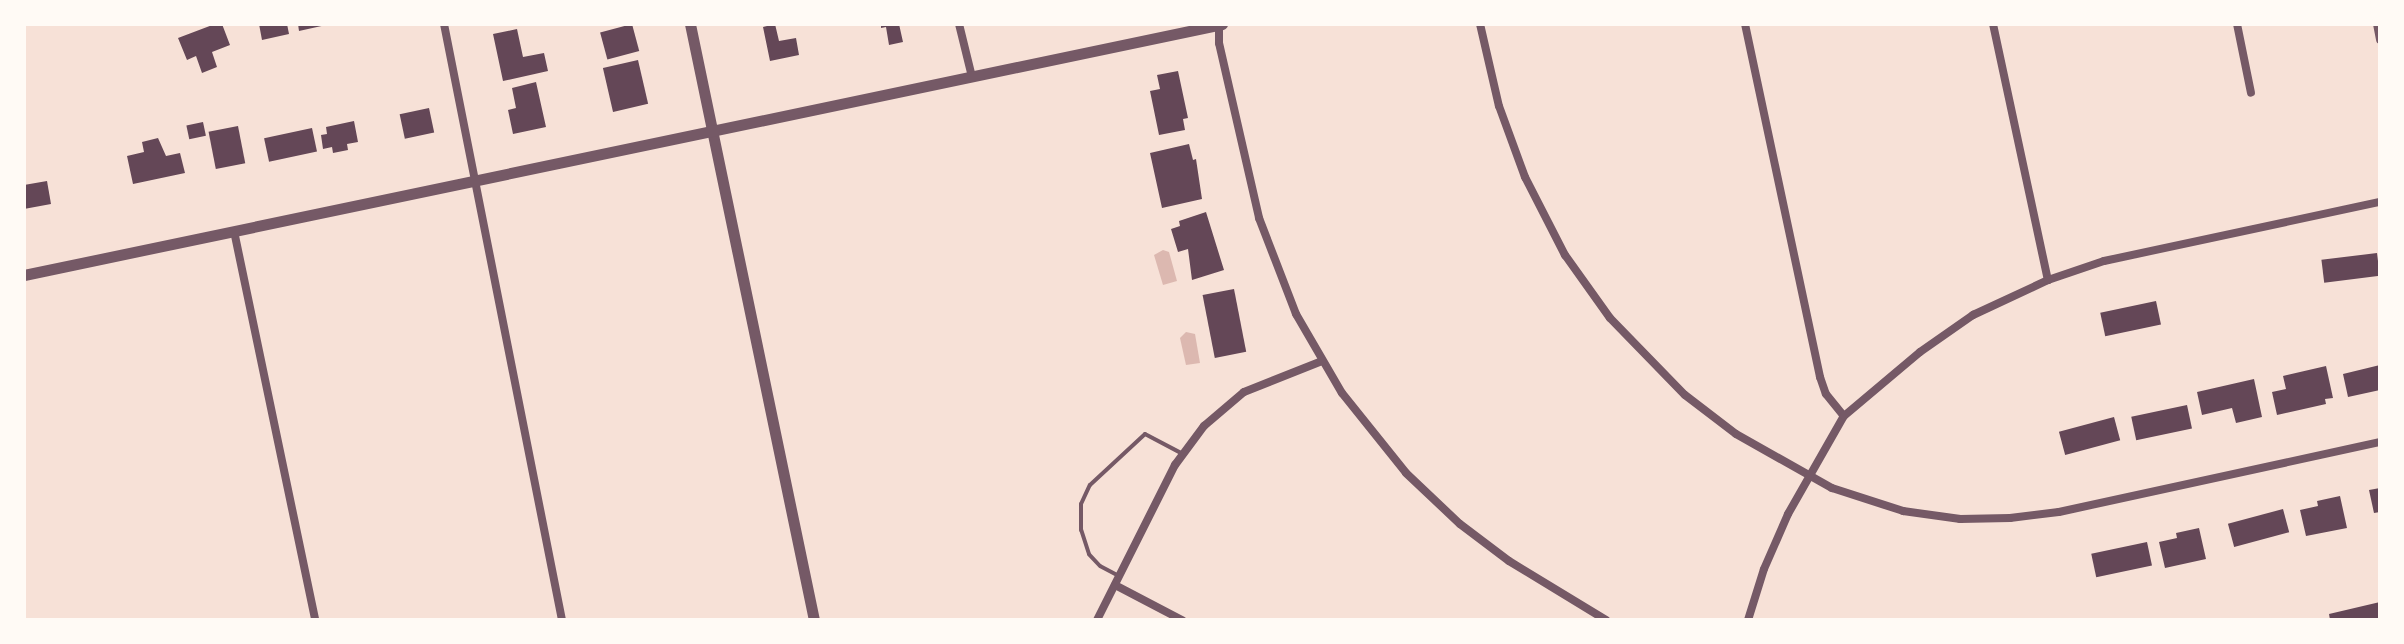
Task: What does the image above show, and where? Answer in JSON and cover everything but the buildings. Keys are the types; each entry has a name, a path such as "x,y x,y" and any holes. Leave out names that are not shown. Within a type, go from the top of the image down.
{"street":[{"path":"444,24 562,620"},
{"path":"690,24 814,620"},
{"path":"959,24 972,77"},
{"path":"24,275 1220,24 1219,43 1259,218 1278,274 1322,361 1373,435 1460,524 1509,561 1606,620"},
{"path":"1480,24 1499,106 1525,177 1565,255 1610,318 1685,395 1736,434 1809,476 1875,504 1903,511 1960,519 2010,518 2059,512 2380,442"},
{"path":"1745,24 1820,377 1826,394 1844,416"},
{"path":"1993,24 2048,280"},
{"path":"2237,24 2251,93"},
{"path":"2377,24 2380,40"},
{"path":"1748,620 1776,541 1844,416 1920,352 1973,315 2048,280 2104,261 2380,202"},
{"path":"234,231 315,620"},
{"path":"1097,620 1184,454 1204,426 1244,392 1322,361"},
{"path":"1117,581 1182,620"}],"lane":[{"path":"1117,581 1089,554 1081,530 1081,504 1090,485 1145,434 1184,454"}],"shaded area":[{"path":"1163,250 1169,252 1177,281 1163,285 1154,255"},
{"path":"1186,332 1195,334 1200,363 1186,365 1180,338"}]}
